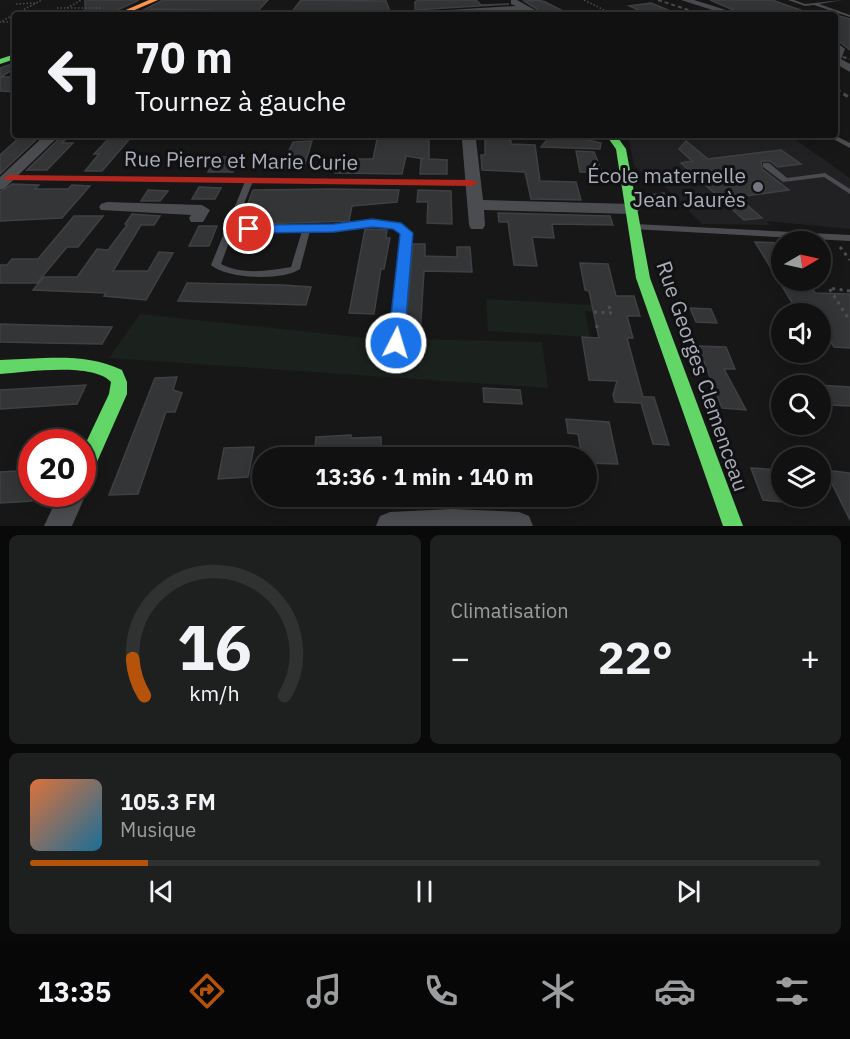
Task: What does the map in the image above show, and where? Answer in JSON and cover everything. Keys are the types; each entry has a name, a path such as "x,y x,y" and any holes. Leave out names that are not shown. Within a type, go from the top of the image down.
{"street":[{"path":"510,0 534,12"},
{"path":"686,0 728,12"},
{"path":"132,12 156,7 189,12"},
{"path":"463,12 526,8"},
{"path":"4,182 50,138"},
{"path":"468,138 477,225"},
{"name":"Rue Georges Clemenceau","path":"613,138 621,149 643,278 733,526"},
{"name":"Rue Pierre et Marie Curie","path":"4,182 472,183"},
{"path":"475,205 633,209"},
{"path":"107,207 202,210 197,218"},
{"path":"0,367 86,366 102,367 115,373 120,381 118,394 96,442"},
{"path":"58,526 67,507"},
{"path":"390,526 452,523 519,526"}],"lane":[{"path":"790,0 805,5 814,2 842,2"},
{"path":"814,2 850,16"},
{"path":"835,138 850,146"},
{"path":"766,165 786,180 825,175 850,192"},
{"path":"249,182 216,265 224,272 276,273 295,268 307,228"},
{"path":"230,229 307,228 372,223 397,225 406,233 396,343"},
{"path":"635,227 850,238"}],"path":[{"path":"19,12 42,0"},
{"path":"67,8 81,0"},
{"path":"584,0 608,12"},
{"path":"16,4 36,3"},
{"path":"57,8 100,8"},
{"path":"12,16 0,22 12,22"},
{"path":"850,291 828,288 850,321"},
{"path":"594,312 612,313 609,306"},
{"path":"597,325 597,332"}],"shaded area":[{"name":"École maternelle Jean Jaurès","path":"629,138 793,138 850,178 850,229 766,221 770,225 702,224 655,177 648,177 634,166"},
{"path":"486,299 607,306 609,312 585,311 590,337 488,331"},
{"path":"140,314 366,338 542,342 548,388 109,358"}],"building":[{"path":"85,0 139,0 113,12 85,11"},
{"path":"163,0 268,0 257,12 151,9 148,12 140,12"},
{"path":"301,0 386,1 390,12 292,12"},
{"path":"418,0 476,0 481,5 509,4 415,10 415,2"},
{"path":"539,0 565,12 541,12 524,1"},
{"path":"710,0 772,0 806,12 738,12"},
{"path":"651,3 673,12 642,12 629,6"},
{"path":"838,16 850,19 850,50 838,41"},
{"path":"12,64 12,70 1,77 12,77 12,92 0,91 0,68"},
{"path":"19,138 38,138 0,174 0,155"},
{"path":"109,138 130,138 102,171 85,171 99,154 94,154"},
{"path":"377,138 429,138 429,159 447,160 447,174 420,174 421,159 424,159 406,156 402,174 335,173 337,159 373,159"},
{"path":"485,138 507,139 511,141 511,144 535,145 540,181 576,182 581,200 531,199 525,172 482,170 481,155 485,155"},
{"path":"548,138 580,138 601,143 600,149 541,147"},
{"path":"59,139 66,139 62,143 73,143 47,170 27,170"},
{"path":"312,141 304,168 280,170 293,142"},
{"path":"686,141 708,159 781,150 801,164 778,167 770,161 761,161 762,169 789,190 738,197 762,218 744,220 681,163 692,161 679,149"},
{"path":"576,151 594,152 602,172 580,172"},
{"path":"216,157 241,157 233,172 208,172"},
{"path":"12,184 39,185 35,189 68,189 72,185 90,186 62,218 0,221 0,192"},
{"path":"199,187 221,188 215,199 192,199"},
{"path":"148,190 168,191 160,201 141,201"},
{"path":"253,190 399,190 397,202 352,206 349,221 258,224 249,222 252,216 243,216"},
{"path":"418,190 451,191 452,224 427,223 428,202 417,202"},
{"path":"664,193 677,207 662,209 649,195"},
{"path":"498,213 610,216 613,225 552,224 554,238 532,237 537,266 514,265 508,222 499,222"},
{"path":"132,214 160,216 154,225 141,225 113,271 148,271 159,252 173,253 146,300 104,296 106,293 33,290 44,277 77,277 97,249 108,250 127,225 125,224"},
{"path":"74,216 103,216 78,247 67,247 37,283 0,283 0,265 7,265 12,259 38,259"},
{"path":"199,226 217,226 209,246 189,246"},
{"path":"365,229 387,230 386,238 390,238 384,269 381,269 374,314 349,313"},
{"path":"755,242 771,243 771,268"},
{"path":"413,244 425,244 425,256 457,257 457,247 470,247 472,272 424,271 420,336 405,336"},
{"path":"580,263 608,264 616,296 634,296 640,316 627,316 633,338 627,338 643,397 654,397 669,445 653,444 641,403 615,402 613,395 617,381 589,380 582,337 599,338 589,291 585,290"},
{"path":"187,283 311,287 306,305 178,301"},
{"path":"785,291 850,294 850,348 834,347 831,342 831,303 792,303"},
{"path":"690,308 711,309 717,323 696,322"},
{"path":"0,324 112,327 102,344 0,342"},
{"path":"698,346 726,347 735,369 724,369 746,410 722,408"},
{"path":"177,377 173,390 182,393 175,412 166,412 138,494 109,495 155,378"},
{"path":"86,385 77,404 0,409 0,390"},
{"path":"831,386 850,387 850,406 831,405"},
{"path":"483,388 520,390 522,404 484,402"},
{"path":"566,419 609,422 618,464 597,463 597,447 580,447 578,434 568,433"},
{"path":"351,435 351,438 381,437 381,447 315,447 316,437"},
{"path":"252,447 248,477 218,479 224,448"},
{"path":"18,468 18,502 0,503 0,472 16,471"},
{"path":"751,468 771,469 771,501 763,500"},
{"path":"831,471 850,473 850,520 831,482"}],"railway":[{"path":"658,0 695,12"},
{"path":"838,56 850,59"},
{"path":"838,90 850,98"}],"traffic: fast":[{"path":"0,62 12,57"},
{"path":"613,138 621,149 643,278 733,526"},
{"path":"0,367 76,364 105,369 116,375 119,382 118,394 96,442"}],"traffic: slow":[{"path":"125,12 155,0"}],"traffic: jam":[{"path":"9,178 472,183"}],"place":[{"name":"École maternelle Jean Jaurès","path":"758,187"}],"route":[{"path":"249,229 334,228 372,223 397,225 406,233 396,343"}]}
